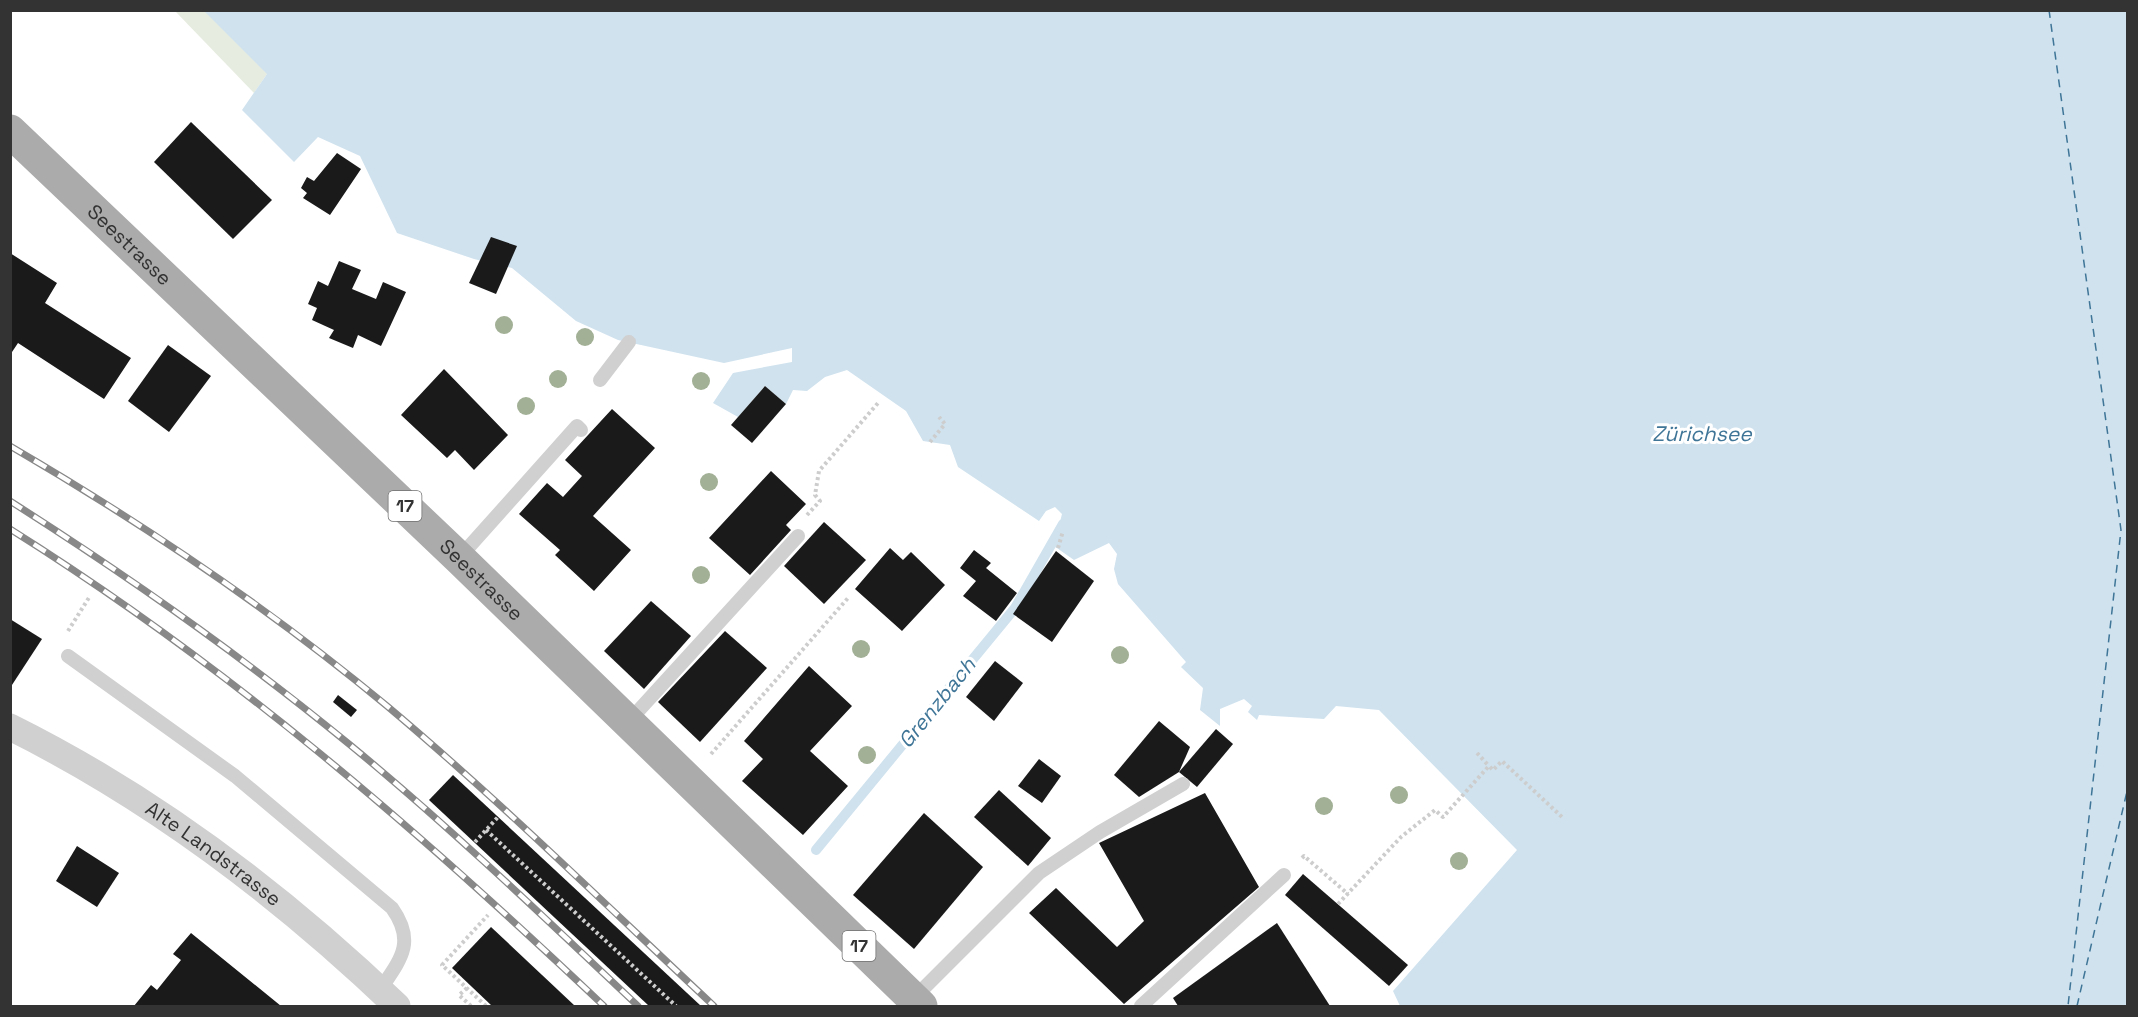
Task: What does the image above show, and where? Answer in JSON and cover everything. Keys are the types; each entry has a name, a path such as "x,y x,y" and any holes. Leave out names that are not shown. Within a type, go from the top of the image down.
{"main road":[{"name":"Seestrasse","path":"10,131 629,720 917,1003"}],"street":[{"name":"Alte Landstrasse","path":"10,727 80,765 183,831 293,914 389,998"}],"lane":[{"path":"600,380 629,342"},
{"path":"459,558 577,426 581,430"},
{"path":"629,720 798,536"},
{"path":"68,656 235,777 392,908 405,933 405,945 396,967 389,998"},
{"path":"917,1003 1039,873 1100,832 1184,784"},
{"path":"1141,1006 1284,875"}],"path":[{"path":"798,536 793,531 820,501 815,495 819,471 878,403"},
{"path":"930,442 945,424 939,417"},
{"path":"1058,548 1064,531"},
{"path":"68,656 57,648 90,596"},
{"path":"708,757 848,598"},
{"path":"1477,753 1493,770 1502,761 1562,817"},
{"path":"1338,904 1401,837 1435,810 1443,817 1489,766"},
{"path":"475,842 499,816"},
{"path":"486,830 676,1006"},
{"path":"1284,875 1304,856 1348,894"},
{"path":"486,1006 442,965 488,915"},
{"path":"466,988 459,995 471,1006"}],"shaded area":[{"path":"275,10 267,74 254,93 175,11"}],"water":[{"name":"Zürichsee","path":"204,11 2127,11 2127,1006 1400,1006 1393,991 1517,850 1379,710 1336,706 1324,719 1259,715 1257,720 1248,712 1252,706 1244,699 1220,709 1220,726 1200,710 1203,688 1181,667 1186,662 1118,584 1114,569 1117,554 1109,543 1074,560 1054,546 1062,514 1055,507 1046,511 1039,521 958,467 950,445 923,441 906,411 847,370 825,377 807,391 793,390 786,404 765,386 738,417 713,403 733,373 792,362 792,348 724,363 618,340 576,321 512,268 474,259 397,233 360,156 318,137 294,162 242,110 267,74"}],"building":[{"path":"191,122 272,200 233,239 154,162"},
{"path":"337,153 361,169 330,215 303,198 307,193 301,188 307,177 314,181"},
{"path":"491,237 517,246 496,294 469,283"},
{"path":"10,253 57,283 45,303 131,358 104,399 18,343 10,355"},
{"path":"339,261 361,270 352,289 376,299 383,282 406,292 381,346 358,335 353,348 329,338 334,330 312,320 317,308 308,304 318,281 328,286"},
{"path":"168,345 211,376 169,432 128,401"},
{"path":"444,369 508,435 474,470 455,450 447,458 401,415"},
{"path":"765,386 786,404 752,443 731,425"},
{"path":"612,409 655,448 593,516 631,550 594,591 555,555 560,550 519,514 547,483 563,497 582,476 565,460"},
{"path":"771,471 806,504 786,525 791,530 750,575 709,538"},
{"path":"824,522 866,560 824,604 784,566"},
{"path":"890,548 903,560 911,552 945,585 902,631 855,589"},
{"path":"974,550 991,563 986,568 1017,593 996,621 963,596 976,581 960,568"},
{"path":"1056,551 1094,581 1052,642 1013,614"},
{"path":"651,601 691,636 644,689 604,651"},
{"path":"10,619 42,639 10,688"},
{"path":"725,631 767,668 700,742 658,702"},
{"path":"995,661 1023,683 994,721 966,697"},
{"path":"809,666 852,706 810,751 848,786 803,835 742,781 763,759 744,741"},
{"path":"338,695 357,710 351,717 333,702"},
{"path":"1159,721 1190,747 1179,772 1139,797 1114,775"},
{"path":"1216,729 1233,744 1197,787 1179,772"},
{"path":"1039,759 1061,776 1042,803 1018,786"},
{"path":"453,775 701,1006 649,1006 429,800"},
{"path":"999,790 1051,838 1028,866 974,817"},
{"path":"1205,793 1259,887 1124,1004 1029,913 1056,888 1117,947 1144,921 1099,843"},
{"path":"924,813 983,867 914,949 853,895"},
{"path":"77,846 119,873 97,907 56,881"},
{"path":"1303,874 1408,965 1389,986 1285,895"},
{"path":"1277,923 1330,1006 1178,1006 1173,998"},
{"path":"491,927 575,1006 492,1006 452,968"},
{"path":"191,933 281,1006 134,1006 151,985 157,990 181,960 173,954"}],"waterway":[{"name":"Grenzbach","path":"816,850 1015,608 1063,524"}],"ferry route":[{"path":"2049,10 2121,530 2068,1006"},
{"path":"2077,1006 2128,787"}],"railway":[{"path":"10,446 108,505 204,568 342,670 471,779 714,1006"},
{"path":"10,501 98,558 184,618 309,711 387,775 460,840 638,1006"},
{"path":"10,529 169,637 319,753 463,876 604,1006"}]}
